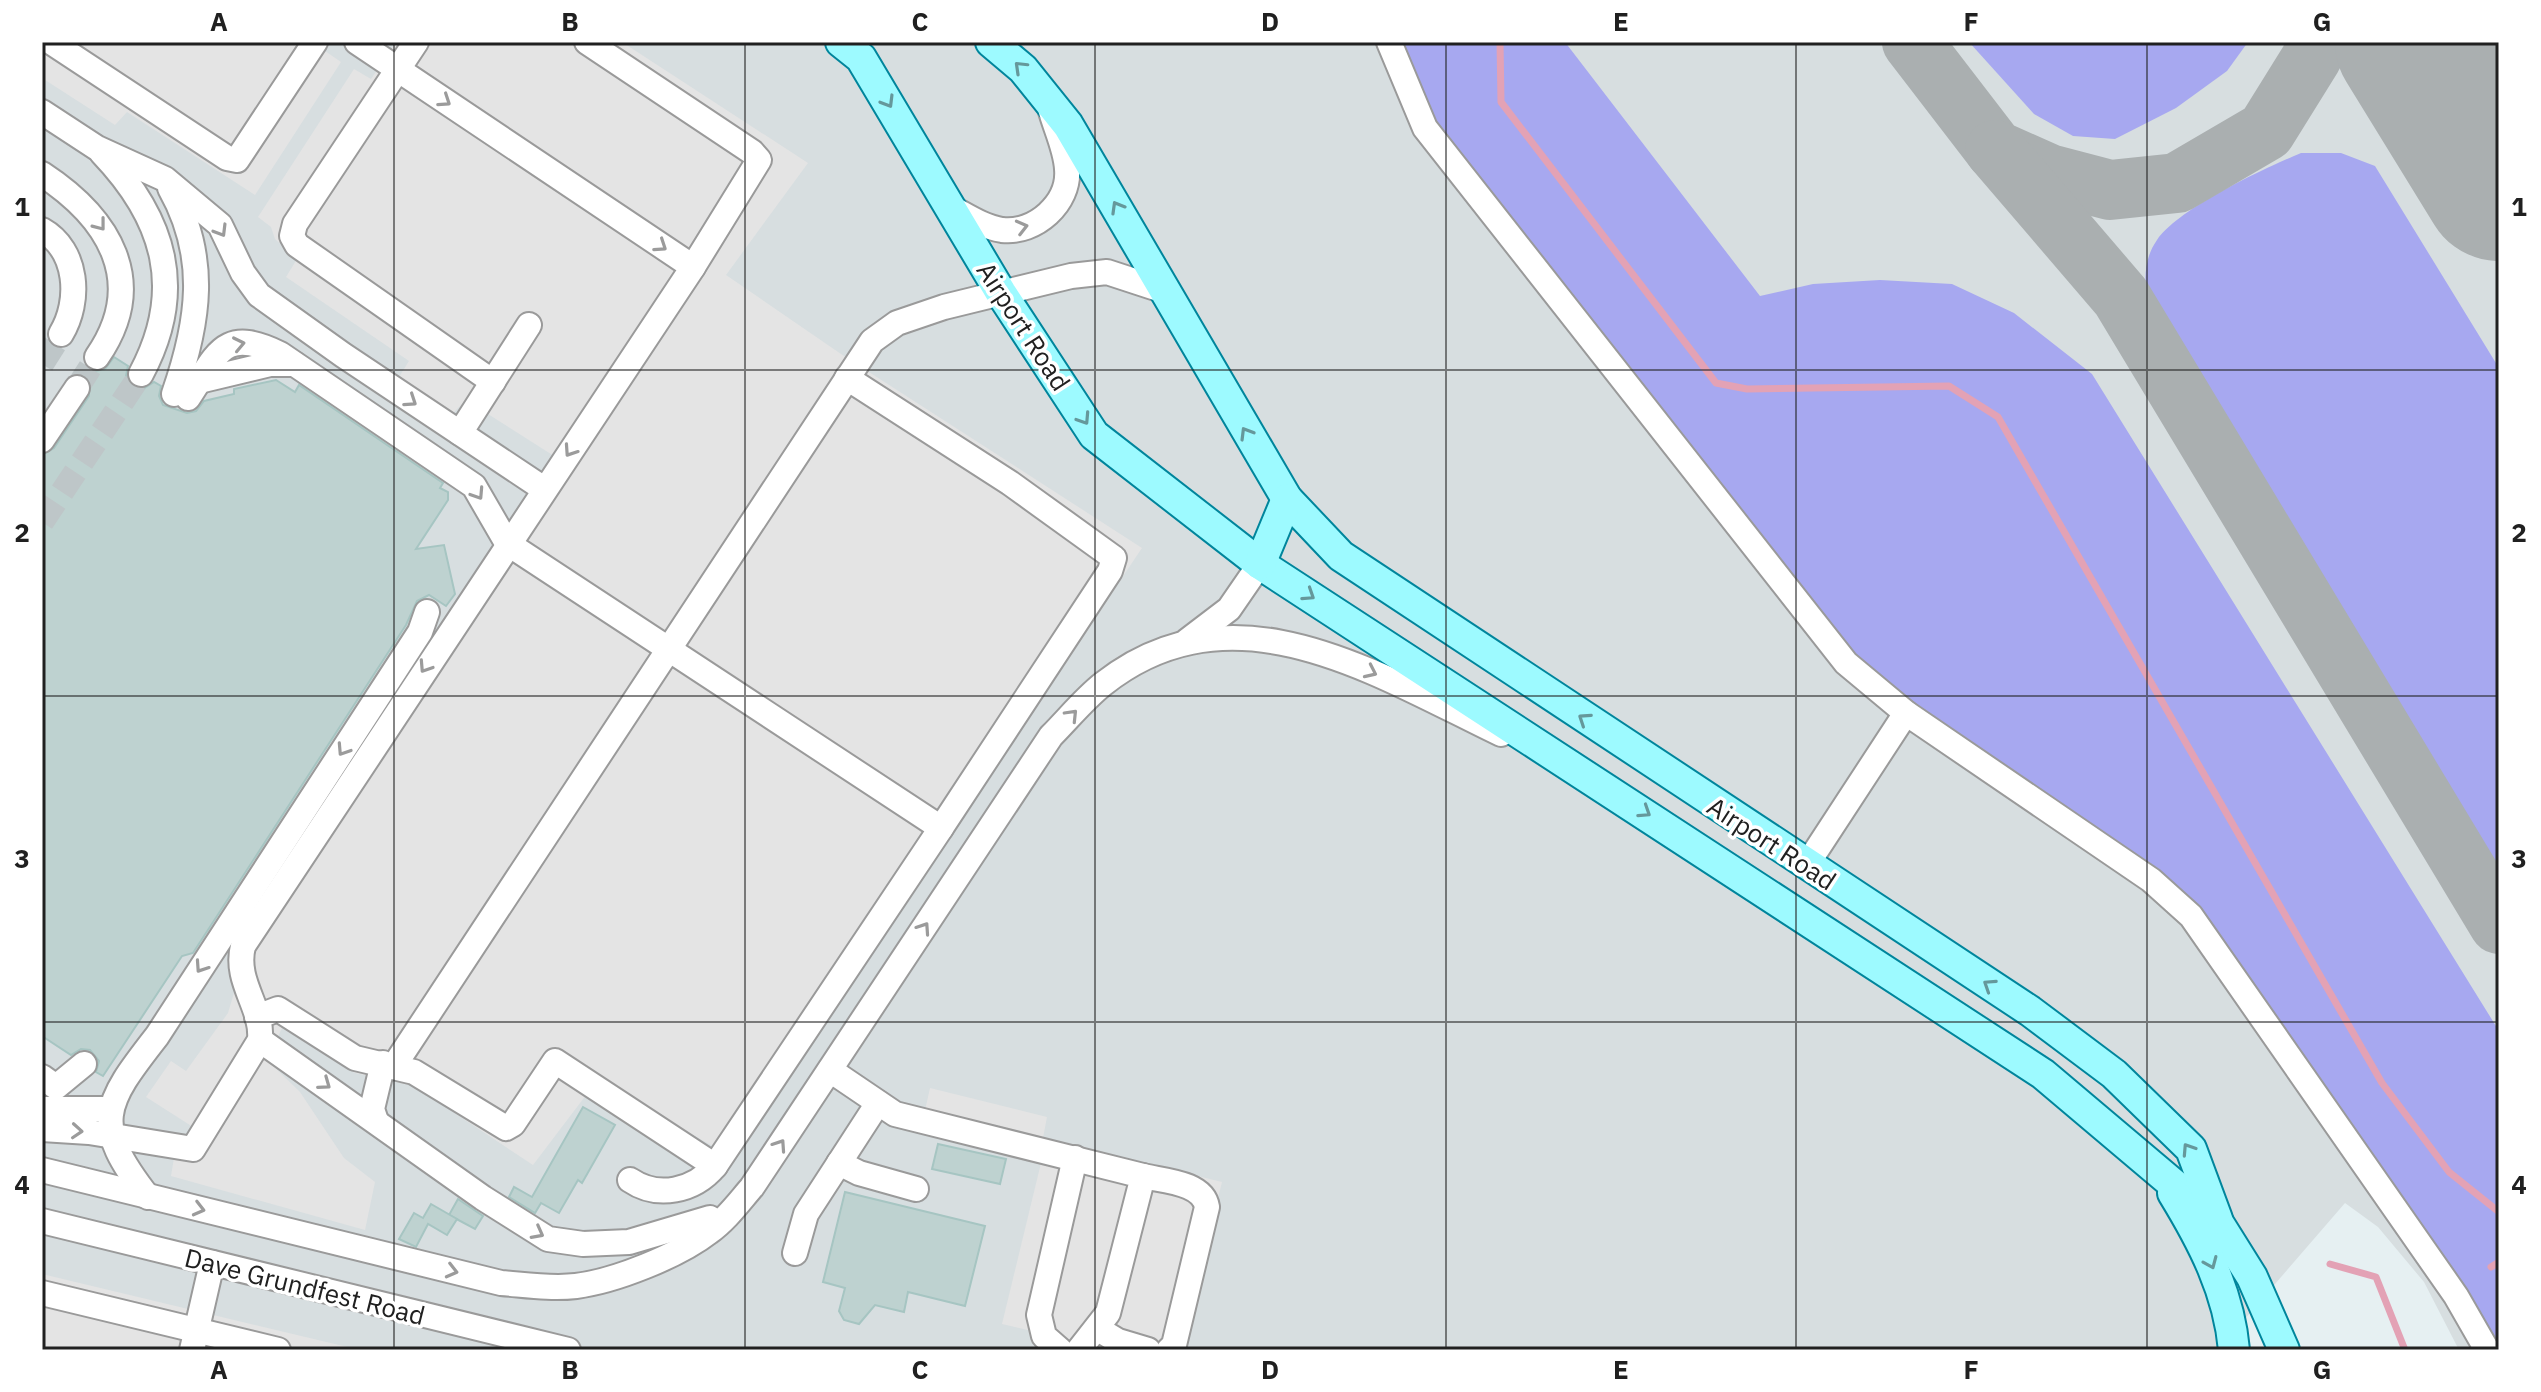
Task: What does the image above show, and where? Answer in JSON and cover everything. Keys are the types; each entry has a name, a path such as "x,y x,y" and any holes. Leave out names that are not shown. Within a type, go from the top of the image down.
{"main road":[{"name":"Airport Road","path":"841,42 861,58 1001,293 1094,435 1260,564 2043,1074 2217,1221"},
{"name":"Airport Road","path":"991,42 1023,69 1084,150 1287,499 1341,556 1806,866 2030,1011 2114,1074 2191,1149 2217,1221 2252,1277 2284,1350"},
{"path":"1260,564 1287,499"},
{"path":"2159,1171 2207,1254 2226,1300 2234,1350"}],"street":[{"path":"51,42 227,158 237,160 315,42"},
{"path":"357,42 693,267"},
{"path":"416,42 295,224 292,236 297,245 493,382"},
{"path":"587,42 752,152 759,160 693,267 507,543 243,946 241,975 258,1029 376,1121 508,1216 548,1239 564,1243 629,1242 692,1226 734,1208"},
{"path":"1389,42 1425,128 1846,663 1906,713 2151,880 2191,916 2456,1296 2487,1350"},
{"path":"950,207 983,225 1004,230 1038,222 1055,208 1066,186 1068,169 1046,96"},
{"path":"42,112 97,148 165,179 220,225 243,273 259,295 544,489"},
{"path":"97,148 131,184 155,231 164,261 163,316 155,346 141,374"},
{"path":"42,174 93,215 109,235 117,260 116,316 108,342 97,357"},
{"path":"165,179 186,216 194,245 197,292 187,356 187,391 220,350 235,342 251,341 294,364 474,486 507,543 941,828"},
{"path":"42,230 52,236 71,270 72,312 61,334"},
{"path":"376,1121 372,1109 389,1065 872,341 897,323 1001,293 1107,272 1165,291"},
{"path":"460,433 529,325"},
{"path":"630,1180 648,1189 679,1190 707,1176 715,1166 1110,571 1114,558 1010,483 847,378"},
{"path":"42,440 77,388"},
{"path":"42,1170 501,1283 577,1286 641,1266 709,1232 734,1208 830,1070 1051,736 1103,684 1131,666 1187,641 1229,609 1260,564"},
{"path":"148,1197 122,1163 112,1135 110,1109 129,1072 157,1036 420,632 427,612"},
{"path":"1187,641 1256,638 1318,649 1597,781"},
{"path":"1806,866 1906,713"},
{"path":"42,1129 112,1135 193,1149 258,1029 278,1009 355,1058 389,1065 422,1077 506,1128 513,1124 555,1061 715,1166"},
{"path":"42,1077 56,1087 84,1064"},
{"path":"830,1070 895,1114 1193,1188 1201,1193 1207,1207 1174,1345 1169,1350"},
{"path":"795,1253 806,1214 878,1103"},
{"path":"42,1109 110,1109"},
{"path":"1060,1350 1044,1336 1039,1315 1075,1158"},
{"path":"839,1163 859,1173 916,1189"},
{"path":"1079,1350 1098,1329 1115,1294 1143,1176"},
{"name":"Dave Grundfest Road","path":"42,1221 568,1350"},
{"path":"194,1340 212,1263"},
{"path":"42,1293 194,1340 278,1350"},
{"path":"1098,1329 1118,1341 1148,1350"}],"shaded area":[{"path":"42,42 2499,42 2499,1350 2459,1350 2424,1282 2378,1227 2345,1203 2218,1350 42,1350"},
{"path":"42,42 312,42 341,62 255,195 127,112 115,125 42,78"},
{"path":"396,42 622,42 808,163 726,275 841,354 1142,548 733,1157 596,1082 533,1165 414,1086 355,1073 282,1028 267,1060 300,1092 344,1158 375,1182 365,1230 171,1176 175,1152 193,1127 146,1097 171,1061 186,1071 228,1013 234,993 233,939 554,456 466,400 451,415 399,377 409,361 286,277 297,259 275,239 271,227 258,217 354,69 371,79"},
{"path":"1402,42 1565,42 1760,296 1813,284 1880,280 1952,284 2014,313 2092,374 2499,1031 2499,1350 2491,1350 2466,1290 2211,922 2160,870 1874,675 1818,614 1485,195 1424,104"},
{"path":"1969,42 2248,42 2227,71 2176,108 2115,139 2073,136 2034,114"},
{"path":"2301,153 2341,153 2375,166 2499,368 2499,871 2439,785 2152,318 2147,299 2146,269 2157,240 2203,202"},
{"path":"930,1088 1047,1117 1043,1138 1222,1182 1181,1350 1110,1350 1002,1324 1041,1163 920,1133"},
{"path":"42,1274 360,1350 42,1350"}],"building":[{"path":"114,357 128,366 126,376 134,387 143,389 154,382 161,386 159,396 163,405 187,413 196,411 204,401 234,394 234,389 276,380 295,392 299,385 443,483 440,488 448,492 448,500 416,549 444,545 455,594 446,606 429,595 417,601 406,625 193,953 182,956 103,1076 96,1072 99,1061 90,1050 81,1049 71,1055 42,1036 42,455 54,448 89,396 89,379 94,371 105,369"},
{"path":"583,1107 615,1125 582,1183 578,1180 559,1213 541,1203 535,1213 509,1197 514,1187 532,1197"},
{"path":"938,1144 1006,1159 1000,1184 932,1169"},
{"path":"845,1192 985,1226 965,1306 908,1292 904,1312 875,1305 859,1324 844,1320 839,1311 845,1288 823,1282"},
{"path":"458,1199 483,1216 475,1229 449,1215"},
{"path":"431,1204 457,1219 447,1235 428,1224 416,1247 399,1239 414,1213 423,1218"}],"waterway":[{"path":"1500,42 1501,102 1716,383 1747,389 1949,386 1998,417 2382,1083 2449,1172 2499,1212"},
{"path":"2491,1267 2499,1262"},
{"path":"2330,1264 2376,1277 2405,1350"}],"taxiway":[{"path":"1912,42 1995,150 2049,174 2110,190 2177,183 2266,131 2312,57 2315,42"},
{"path":"1995,150 2121,297 2499,924"}],"runway":[{"path":"2411,42 2499,185"}],"tunnel":[{"path":"42,364 61,334"},
{"path":"77,388 97,357"},
{"path":"42,522 141,374"}]}
